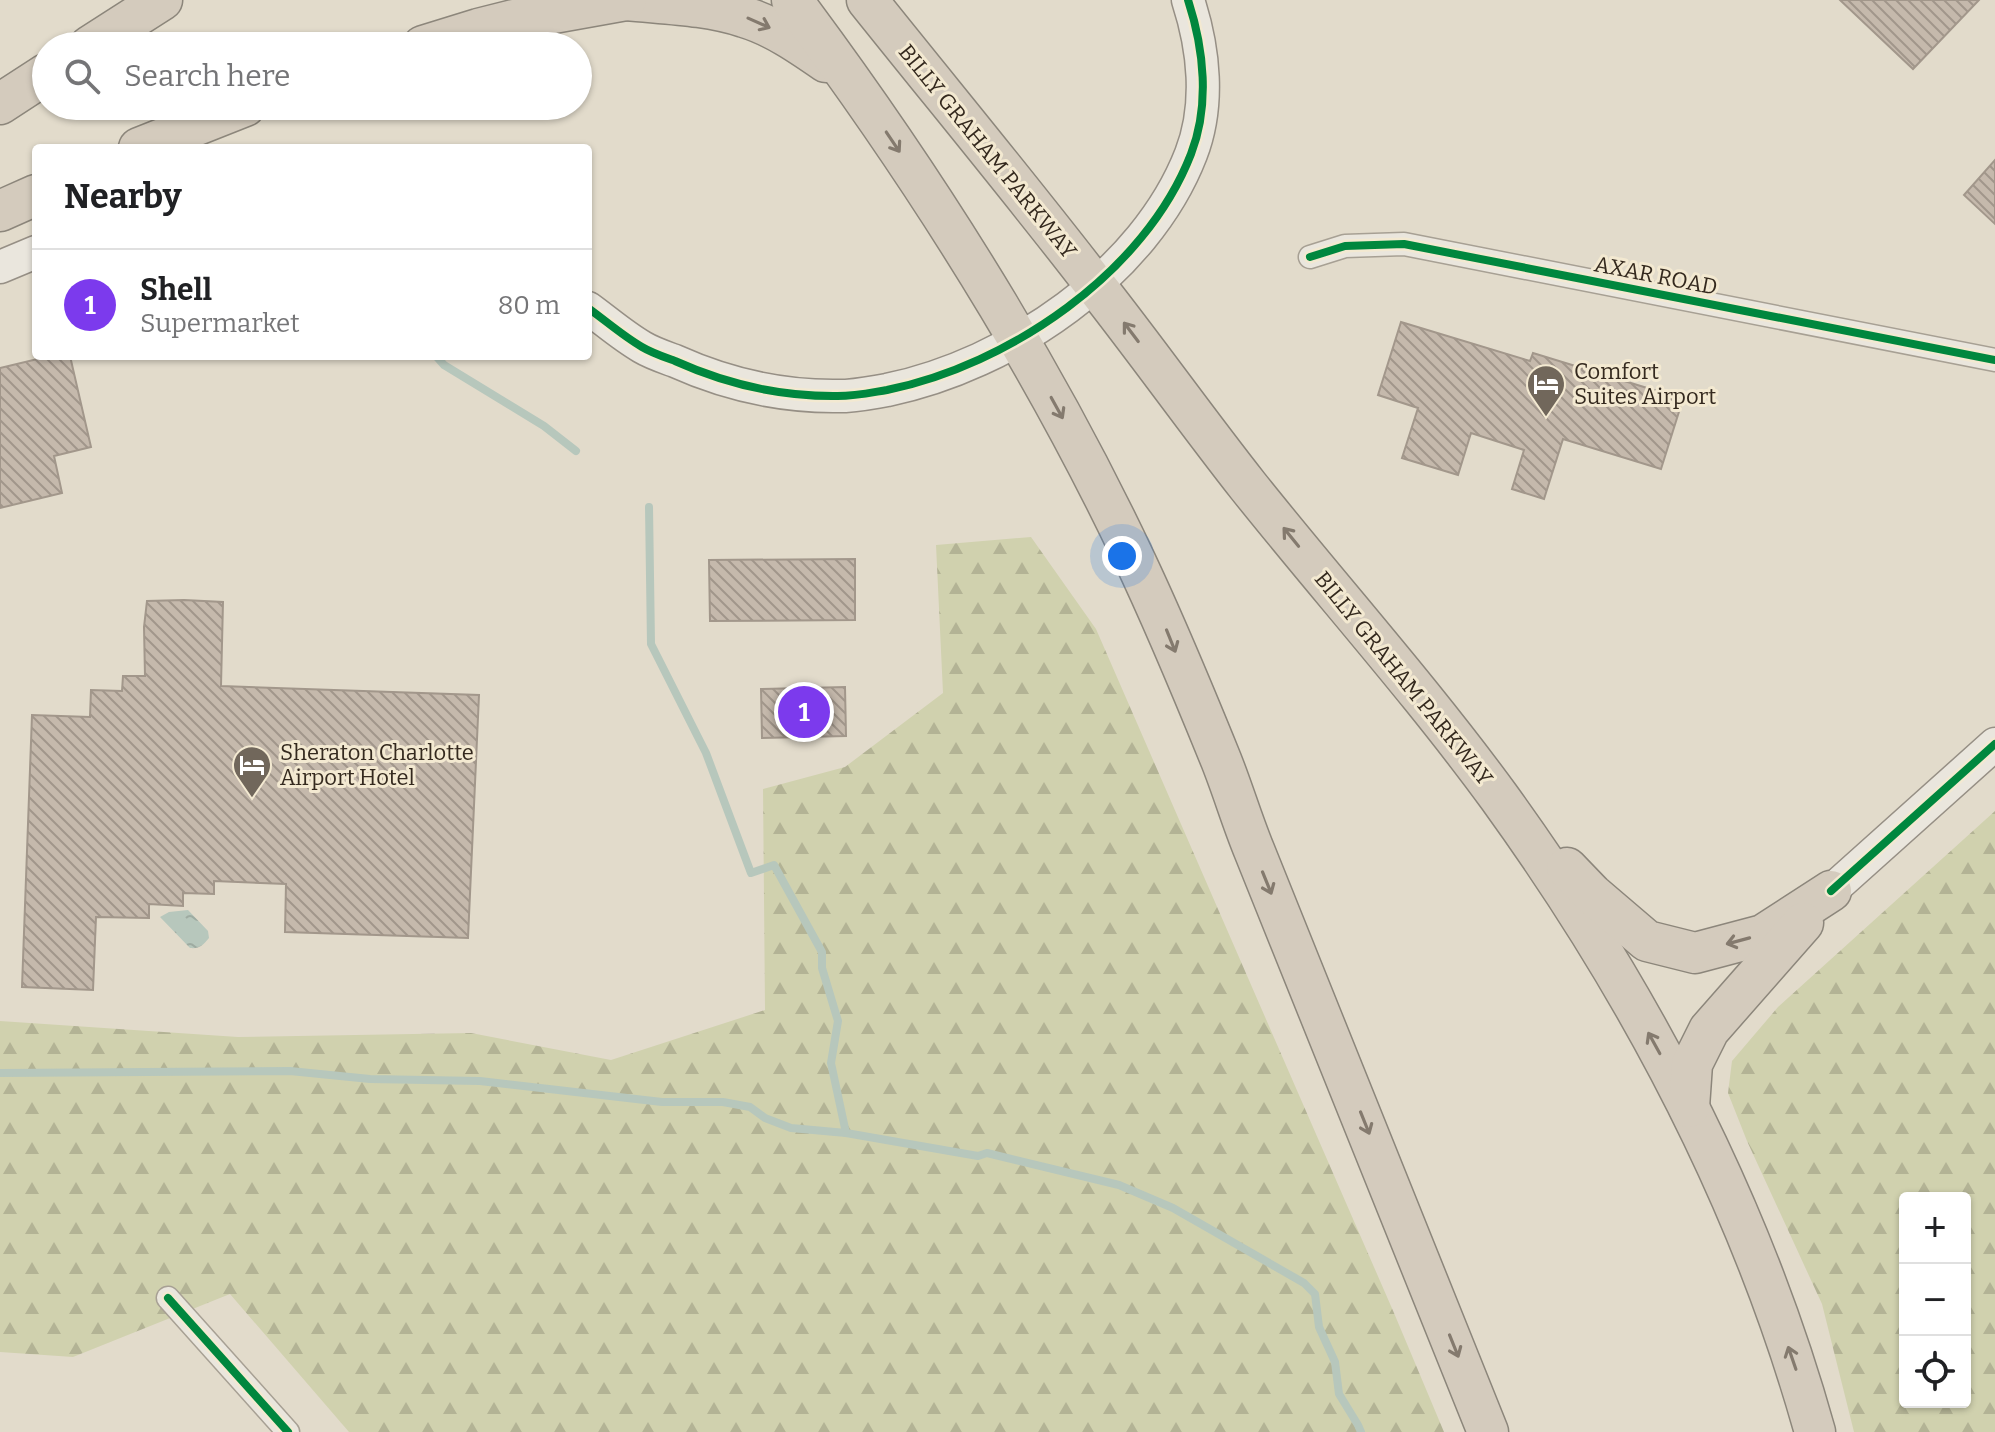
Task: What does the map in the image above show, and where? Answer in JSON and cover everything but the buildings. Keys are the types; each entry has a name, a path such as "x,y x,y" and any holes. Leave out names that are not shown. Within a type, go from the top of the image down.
{"highway":[{"path":"112,32 162,0"},
{"path":"468,32 514,20 627,0 704,7 746,17 786,35 850,77"},
{"path":"792,0 850,77 944,217 1061,414 1131,551 1222,763 1248,835 1488,1432"},
{"name":"BILLY GRAHAM PARKWAY","path":"867,0 1095,284 1249,486 1440,719 1545,862 1617,974 1689,1107 1771,1296 1815,1432"},
{"path":"0,104 32,83"},
{"path":"149,144 210,120"},
{"path":"0,211 32,197"},
{"path":"1497,794 1592,894 1647,941 1695,953 1763,935 1831,891"},
{"path":"1689,1107 1692,1064 1709,1030 1831,891"}],"street":[{"path":"592,311 642,347 685,366 753,388 785,394 861,395 911,385 995,353 1072,304 1114,268 1148,231 1175,189 1192,152 1201,111 1203,68 1188,0"},
{"name":"AXAR ROAD","path":"1310,257 1345,246 1404,244 1995,360"},
{"path":"0,267 32,254"},
{"path":"1831,891 1995,744"},
{"path":"168,1298 288,1432"}],"green space":[{"path":"1031,537 1096,629 1444,1432 349,1432 230,1294 73,1357 0,1352 0,1021 238,1037 471,1033 611,1060 765,1010 763,789 845,767 943,693 936,545"},
{"path":"1995,811 1995,1432 1854,1432 1822,1304 1728,1093 1732,1061 1778,1007"}],"water":[{"path":"188,910 208,931 209,938 196,948 190,948 160,917 169,912"}],"waterway":[{"path":"440,360 544,426 576,451"},
{"path":"649,507 651,644 706,753 751,873 774,865 822,952 822,968 838,1021 831,1063 846,1133"},
{"path":"0,1073 290,1071 370,1079 480,1081 662,1102 723,1102 750,1107 765,1118 791,1128 846,1133 978,1156 987,1153 1119,1185 1173,1208 1304,1283 1315,1294 1319,1327 1335,1362 1339,1394 1361,1432"}],"cycle path":[{"path":"592,311 654,353 733,382 792,394 847,396 887,390 933,378 1025,336 1068,307 1107,274 1141,238 1170,197 1191,154 1201,116 1203,77 1198,38 1188,0"},
{"path":"1310,257 1345,246 1404,244 1995,360"},
{"path":"1831,891 1995,744"},
{"path":"168,1298 288,1432"}],"place":[{"name":"Comfort Suites Airport","path":"1546,418"},
{"name":"Shell","path":"804,712"},
{"name":"Sheraton Charlotte Airport Hotel","path":"252,799"}]}
